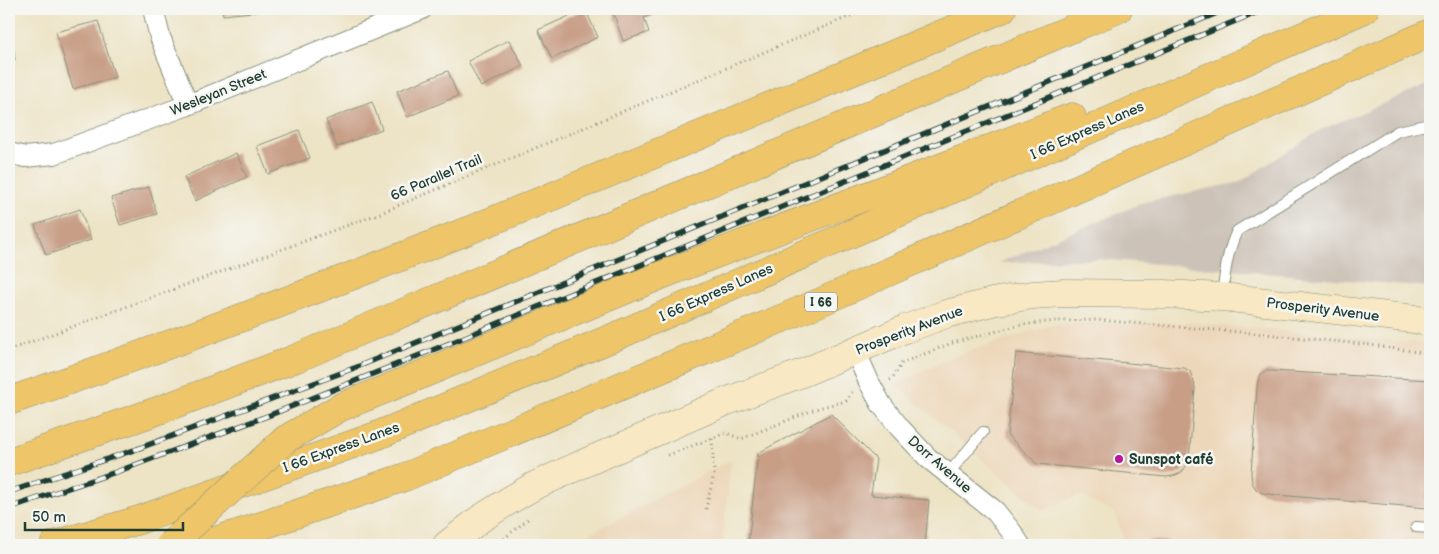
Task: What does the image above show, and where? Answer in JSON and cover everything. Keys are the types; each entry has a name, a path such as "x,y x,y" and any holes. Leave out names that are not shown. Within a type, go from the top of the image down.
{"highway":[{"path":"9,401 297,297 452,236 628,165 1002,9"},
{"path":"9,462 157,411 297,358 1118,9"},
{"path":"170,545 286,440 341,408 659,276 1355,9"},
{"name":"I 66 Express Lanes","path":"54,545 139,520 376,436 612,338 1365,9"},
{"name":"I 66","path":"201,545 414,473 816,304 1430,33"}],"main road":[{"name":"Prosperity Avenue","path":"447,545 480,519 534,486 589,461 724,402 805,372 946,314 1008,299 1046,294 1087,292 1222,297 1425,320"}],"street":[{"path":"152,9 160,38 188,105"},
{"name":"Wesleyan Street","path":"9,153 25,156 54,154 188,105 422,9"},
{"name":"Dorr Avenue","path":"855,350 881,404 900,428 928,458 995,511 1020,545"}],"lane":[{"path":"1222,297 1228,254 1237,231 1398,131 1430,124"},
{"path":"948,474 982,432"},
{"path":"1416,527 1430,528"}],"path":[{"name":"66 Parallel Trail","path":"9,350 378,214 867,9"},
{"path":"667,456 726,433 741,439 818,408 846,401 851,393 869,382 892,379 902,363 952,343 1020,325 1055,320 1097,320 1264,334 1371,345 1430,354"},
{"path":"706,509 714,474 712,438"},
{"path":"496,545 530,518"}],"shaded area":[{"path":"1430,84 1430,287 1100,259 998,263 1145,202 1240,182 1322,129"},
{"path":"1192,323 1430,344 1430,545 1125,545 1115,513 1079,495 1042,511 895,384 954,356 1055,324"},
{"path":"731,460 722,545 568,545"}],"building":[{"path":"222,9 262,9 262,11 223,15"},
{"path":"585,9 598,37 552,59 538,30"},
{"path":"612,9 662,9 663,11 644,18 649,32 623,41"},
{"path":"98,21 115,77 73,89 56,32"},
{"path":"9,32 11,32 15,60 9,61"},
{"path":"509,40 523,66 481,87 468,61"},
{"path":"448,71 458,96 407,117 397,91"},
{"path":"372,102 382,129 337,147 326,120"},
{"path":"299,130 310,158 268,174 257,146"},
{"path":"236,153 247,177 195,201 184,177"},
{"path":"149,187 157,214 120,225 111,198"},
{"path":"80,209 91,240 46,255 35,225"},
{"path":"1016,353 1184,368 1190,371 1195,388 1189,460 1182,472 1166,477 1037,464 1007,435"},
{"path":"1265,371 1430,380 1430,470 1427,508 1277,495 1262,493 1256,489 1252,483 1251,473 1257,387 1261,374"},
{"path":"831,414 876,459 871,495 929,500 925,545 748,545 758,453"},
{"path":"1149,540 1193,544 1193,545 1148,545"}],"railway":[{"path":"9,492 137,449 357,367 1227,9"},
{"path":"9,508 116,472 270,415 1265,9"}],"place":[{"name":"Sunspot café","path":"1119,459"}]}
